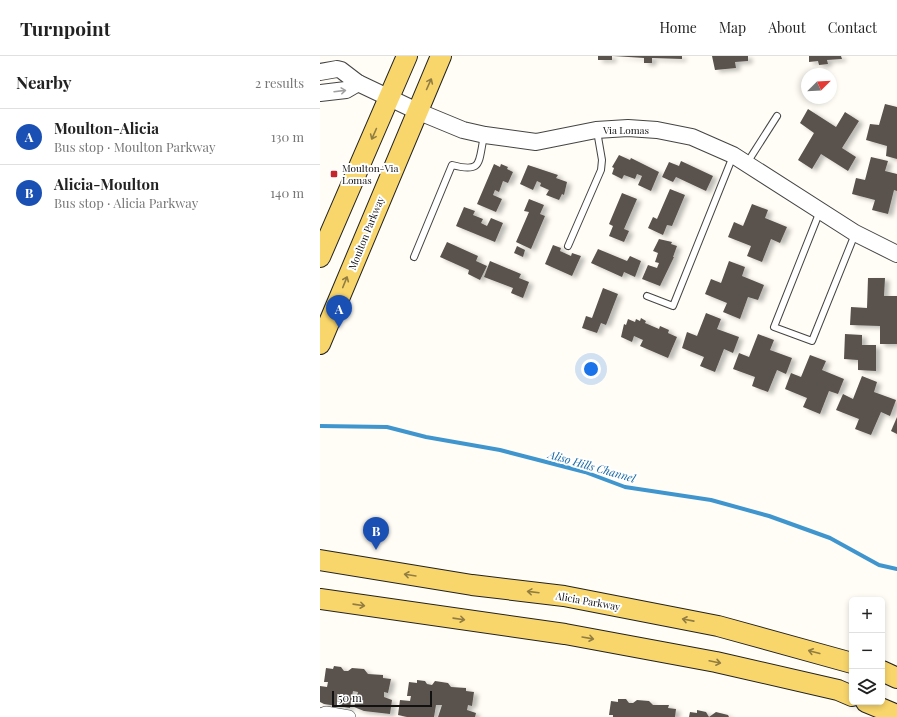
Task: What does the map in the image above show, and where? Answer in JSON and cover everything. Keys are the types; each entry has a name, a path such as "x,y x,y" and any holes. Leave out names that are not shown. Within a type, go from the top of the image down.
{"main road":[{"path":"320,257 407,56"},
{"name":"Moulton Parkway","path":"320,344 441,56"},
{"name":"Alicia Parkway","path":"320,560 472,585 564,596 718,626 849,662"},
{"path":"320,599 565,634 716,662 838,690 849,695"},
{"path":"885,673 897,678"},
{"path":"873,705 897,715"}],"street":[{"name":"Via Lomas","path":"320,72 337,69 358,83 417,111 463,130 485,135 536,142 596,130 628,128 657,130 692,137 740,159 855,233 897,254"},
{"path":"320,93 346,90 358,83"},
{"path":"320,715 326,713 349,717"}],"lane":[{"path":"648,296 673,306 740,159 777,116"},
{"path":"568,246 601,170 602,160 596,130"},
{"path":"414,258 452,165 469,169 474,167 479,162 485,135"},
{"path":"820,211 774,327 812,341 855,233"}],"building":[{"path":"598,56 612,56 612,60 598,60"},
{"path":"613,56 682,56 682,59 652,58 652,63 644,63 644,58"},
{"path":"712,56 748,56 748,61 735,62 736,68 715,70"},
{"path":"809,56 841,56 842,59 827,60 828,64 819,65 818,61 809,62"},
{"path":"885,104 897,107 897,159 886,156 887,146 866,140 870,124 879,125"},
{"path":"808,109 836,127 845,112 859,121 842,148 856,157 848,171 821,154 812,169 798,160 814,133 800,123"},
{"path":"619,155 630,160 631,158 659,172 651,191 638,185 642,176 637,174 635,179 624,175 622,179 612,174 614,168 612,167"},
{"path":"871,157 888,161 885,171 897,174 897,191 894,190 888,214 872,210 875,200 852,194 856,178 865,180"},
{"path":"681,161 713,176 706,191 676,177 673,182 662,177 669,162 679,166"},
{"path":"494,164 500,167 501,164 508,167 507,169 513,172 508,183 503,181 499,192 495,190 493,195 502,199 496,212 477,204"},
{"path":"528,165 558,175 556,178 567,182 564,195 562,194 559,200 546,195 549,190 540,186 541,183 537,181 533,190 520,184"},
{"path":"670,189 685,195 672,226 667,225 663,235 648,228 653,217 657,219"},
{"path":"622,193 637,199 624,229 629,231 624,242 609,236 613,226 609,224"},
{"path":"529,199 544,205 540,214 545,216 531,249 516,242 529,212 524,211"},
{"path":"752,204 768,210 765,218 787,227 780,243 771,239 762,262 747,256 751,246 728,237 734,222 743,226"},
{"path":"464,207 475,211 473,215 483,219 481,223 487,226 491,218 503,223 495,242 456,226"},
{"path":"659,239 672,242 671,244 677,246 674,257 660,286 642,279 648,265 657,268 659,263 655,262 658,253 653,251"},
{"path":"447,242 478,256 476,261 487,266 480,280 468,274 469,270 440,257"},
{"path":"553,245 561,248 560,251 571,256 572,253 581,256 572,276 545,264"},
{"path":"517,246 525,250 523,257 514,253"},
{"path":"598,249 627,261 630,256 641,261 635,277 624,272 622,277 591,263"},
{"path":"490,261 521,274 519,278 529,282 523,298 511,293 513,288 484,277"},
{"path":"729,261 745,267 742,276 764,285 758,300 748,297 740,319 723,312 727,303 705,294 711,279 721,283"},
{"path":"868,278 885,278 884,296 897,296 897,344 880,344 880,326 850,325 851,307 867,308"},
{"path":"603,288 618,294 606,325 601,323 597,333 582,328 586,316 592,318"},
{"path":"706,313 721,319 717,329 739,337 733,353 724,349 715,372 700,366 704,357 682,348 687,332 697,336"},
{"path":"641,318 646,321 645,323 659,329 660,326 669,330 668,333 677,337 668,358 640,346 643,340 634,336 632,342 621,337 624,324 626,325 628,319 635,322 636,319 640,321"},
{"path":"758,334 774,340 770,350 792,358 786,374 777,370 768,392 752,386 755,377 733,369 739,353 749,357"},
{"path":"845,334 862,335 862,345 876,345 876,371 858,370 858,360 844,359"},
{"path":"810,355 826,361 822,370 844,379 838,394 829,391 820,414 803,407 807,398 785,389 791,373 801,377"},
{"path":"862,376 877,382 874,392 896,400 890,416 881,412 871,435 855,429 859,419 836,410 843,394 853,399"},
{"path":"897,417 897,434 891,431"},
{"path":"334,666 341,667 344,671 348,671 352,668 364,669 368,674 383,675 383,678 391,679 388,693 384,692 384,697 392,700 390,714 364,711 354,707 358,692 353,691 350,708 320,702 320,686 327,687 328,682 324,682 326,668 333,669"},
{"path":"417,680 425,681 427,684 432,685 435,681 448,683 451,687 466,688 466,691 474,692 472,706 468,705 467,710 476,713 475,717 438,717 442,705 436,705 434,717 407,717 398,715 400,700 410,701 411,696 407,696 409,682 417,683"},
{"path":"618,699 626,699 629,703 633,703 637,700 649,701 653,705 669,705 668,708 676,709 675,717 613,717 613,715 609,715 611,701 618,702"},
{"path":"697,710 706,712 709,717 689,717 690,712 697,713"},
{"path":"716,712 728,715 729,717 709,717"}],"waterway":[{"name":"Aliso Hills Channel","path":"320,426 387,427 426,437 500,450 585,472 625,487 711,500 769,516 830,538 879,565 897,569"}],"place":[{"name":"Moulton-Via Lomas","path":"334,174"},
{"name":"Moulton-Alicia","path":"339,328"},
{"name":"Alicia-Moulton","path":"376,550"}]}
